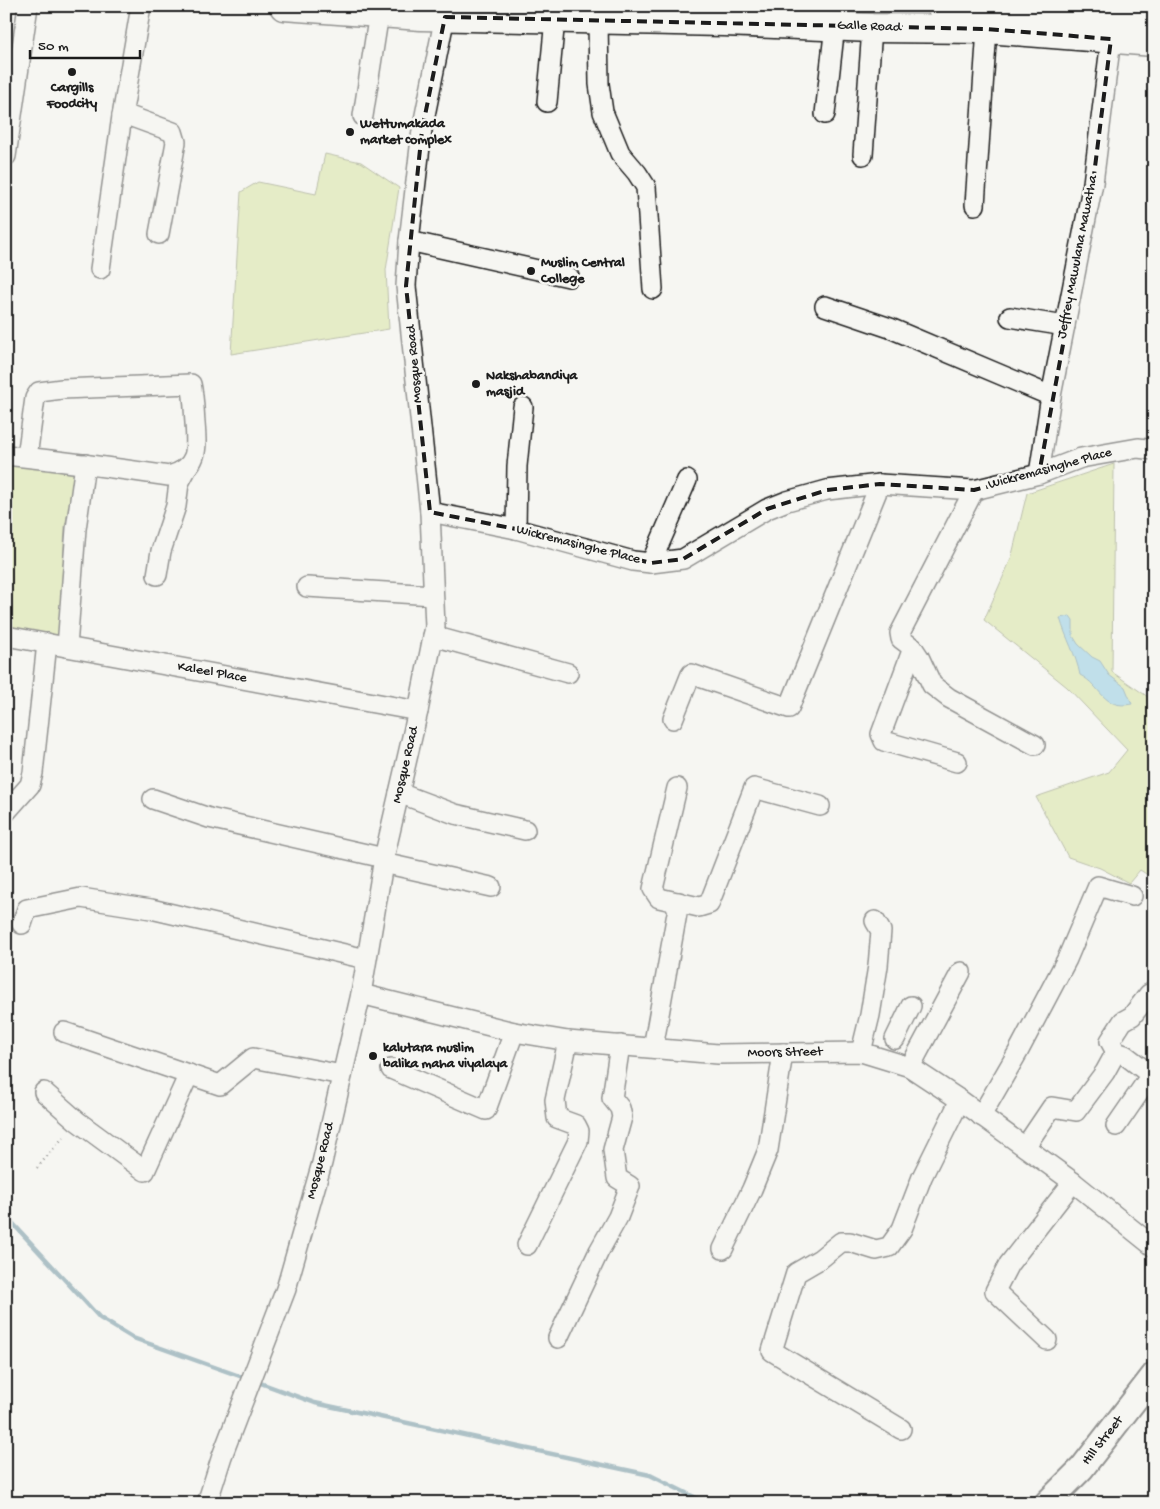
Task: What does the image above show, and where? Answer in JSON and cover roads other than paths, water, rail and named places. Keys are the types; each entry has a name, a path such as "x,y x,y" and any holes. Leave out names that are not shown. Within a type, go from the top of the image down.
{"highway":[{"name":"Galle Road","path":"284,6 379,13 433,11 598,20 724,14 872,28 988,19 1154,17"},
{"name":"Galle Road","path":"941,6 988,19 1111,39 1154,42"}],"main road":[{"name":"Hill Street","path":"1047,1503 1082,1468 1150,1387"}],"street":[{"path":"6,156 28,6"},
{"path":"100,269 122,116 141,6"},
{"name":"Mosque Road","path":"207,1503 222,1456 286,1290 322,1163 360,994 383,860 418,711 435,627 430,512 406,286 433,11"},
{"path":"363,116 379,13"},
{"path":"547,102 555,19"},
{"path":"975,205 988,19"},
{"path":"598,20 599,84 603,112 620,153 646,187 653,289"},
{"path":"825,114 836,25"},
{"path":"863,155 872,28"},
{"name":"Jeffrey Mawulana Mawatha","path":"1039,474 1051,396 1093,183 1111,39"},
{"path":"122,116 173,132 176,142 158,234"},
{"path":"409,241 569,277"},
{"path":"825,306 890,328 1051,396"},
{"path":"1010,317 1065,326"},
{"path":"27,457 34,398 39,392 62,389 190,384 193,394 197,446 195,456 180,483 176,506 161,551 157,575"},
{"path":"516,529 517,466 523,407"},
{"name":"Wickremasinghe Place","path":"430,512 516,529 633,561 651,563 683,559 767,510 787,501 827,490 880,484 974,490 1039,474 1081,458 1138,448 1154,450"},
{"path":"6,455 170,476 180,473 187,468"},
{"path":"67,647 76,529 85,464"},
{"path":"651,563 687,480"},
{"path":"673,719 691,674 789,708 880,484"},
{"path":"974,490 900,633 901,639 913,648 932,686 949,698 1035,745"},
{"path":"307,587 433,595"},
{"name":"Kaleel Place","path":"6,636 418,711"},
{"path":"433,636 568,673"},
{"path":"6,812 30,785 33,773 47,643"},
{"path":"913,648 881,734 884,741 957,762"},
{"path":"677,788 653,889 659,898 699,907 709,904 754,788 820,806"},
{"path":"399,793 456,814 525,830"},
{"path":"153,799 209,818 491,887"},
{"path":"981,1116 1018,1052 1067,959 1098,886 1132,896"},
{"path":"22,924 27,909 81,898 151,909 366,960"},
{"path":"653,1048 679,902"},
{"path":"861,1052 878,966 881,931 875,921"},
{"path":"910,1067 961,972"},
{"path":"1116,1126 1152,1073 1125,1055 1116,1052 1110,1041 1122,1020 1132,1016 1148,994 1154,992"},
{"name":"Moors Street","path":"360,994 514,1032 568,1041 718,1054 861,1052 910,1067 960,1100 1073,1182 1154,1247"},
{"path":"895,1039 911,1006"},
{"path":"64,1032 220,1085 253,1058 342,1075"},
{"path":"391,1069 486,1110 514,1032"},
{"path":"527,1245 578,1141 579,1131 576,1125 557,1118 556,1109 556,1100 568,1041"},
{"path":"558,1338 599,1251 618,1217 630,1186 617,1178 612,1150 622,1118 620,1108 612,1098 620,1045"},
{"path":"1025,1147 1052,1107 1076,1111 1105,1072 1116,1052"},
{"path":"723,1249 752,1189 768,1150 782,1053"},
{"path":"44,1092 77,1122 145,1171 189,1074"},
{"path":"901,1429 772,1351 796,1273 820,1259 841,1242 850,1242 876,1250 889,1246 902,1229 922,1177 960,1100"},
{"path":"1047,1340 995,1291 1009,1264 1073,1182"}],"water":[{"path":"1070,616 1073,620 1073,636 1078,644 1092,657 1100,661 1109,675 1125,687 1132,704 1114,704 1080,675 1060,618"}],"waterway":[{"path":"6,1216 100,1318 133,1338 248,1379"},
{"path":"255,1381 315,1403 650,1475 706,1503"}],"place":[{"name":"Cargills Foodcity","path":"72,72"},
{"name":"Wettumakada market complex","path":"350,132"},
{"name":"Muslim Central College","path":"531,271"},
{"name":"Nakshabandiya masjid","path":"476,384"},
{"name":"kalutara muslim balika maha viyalaya","path":"373,1056"}]}
